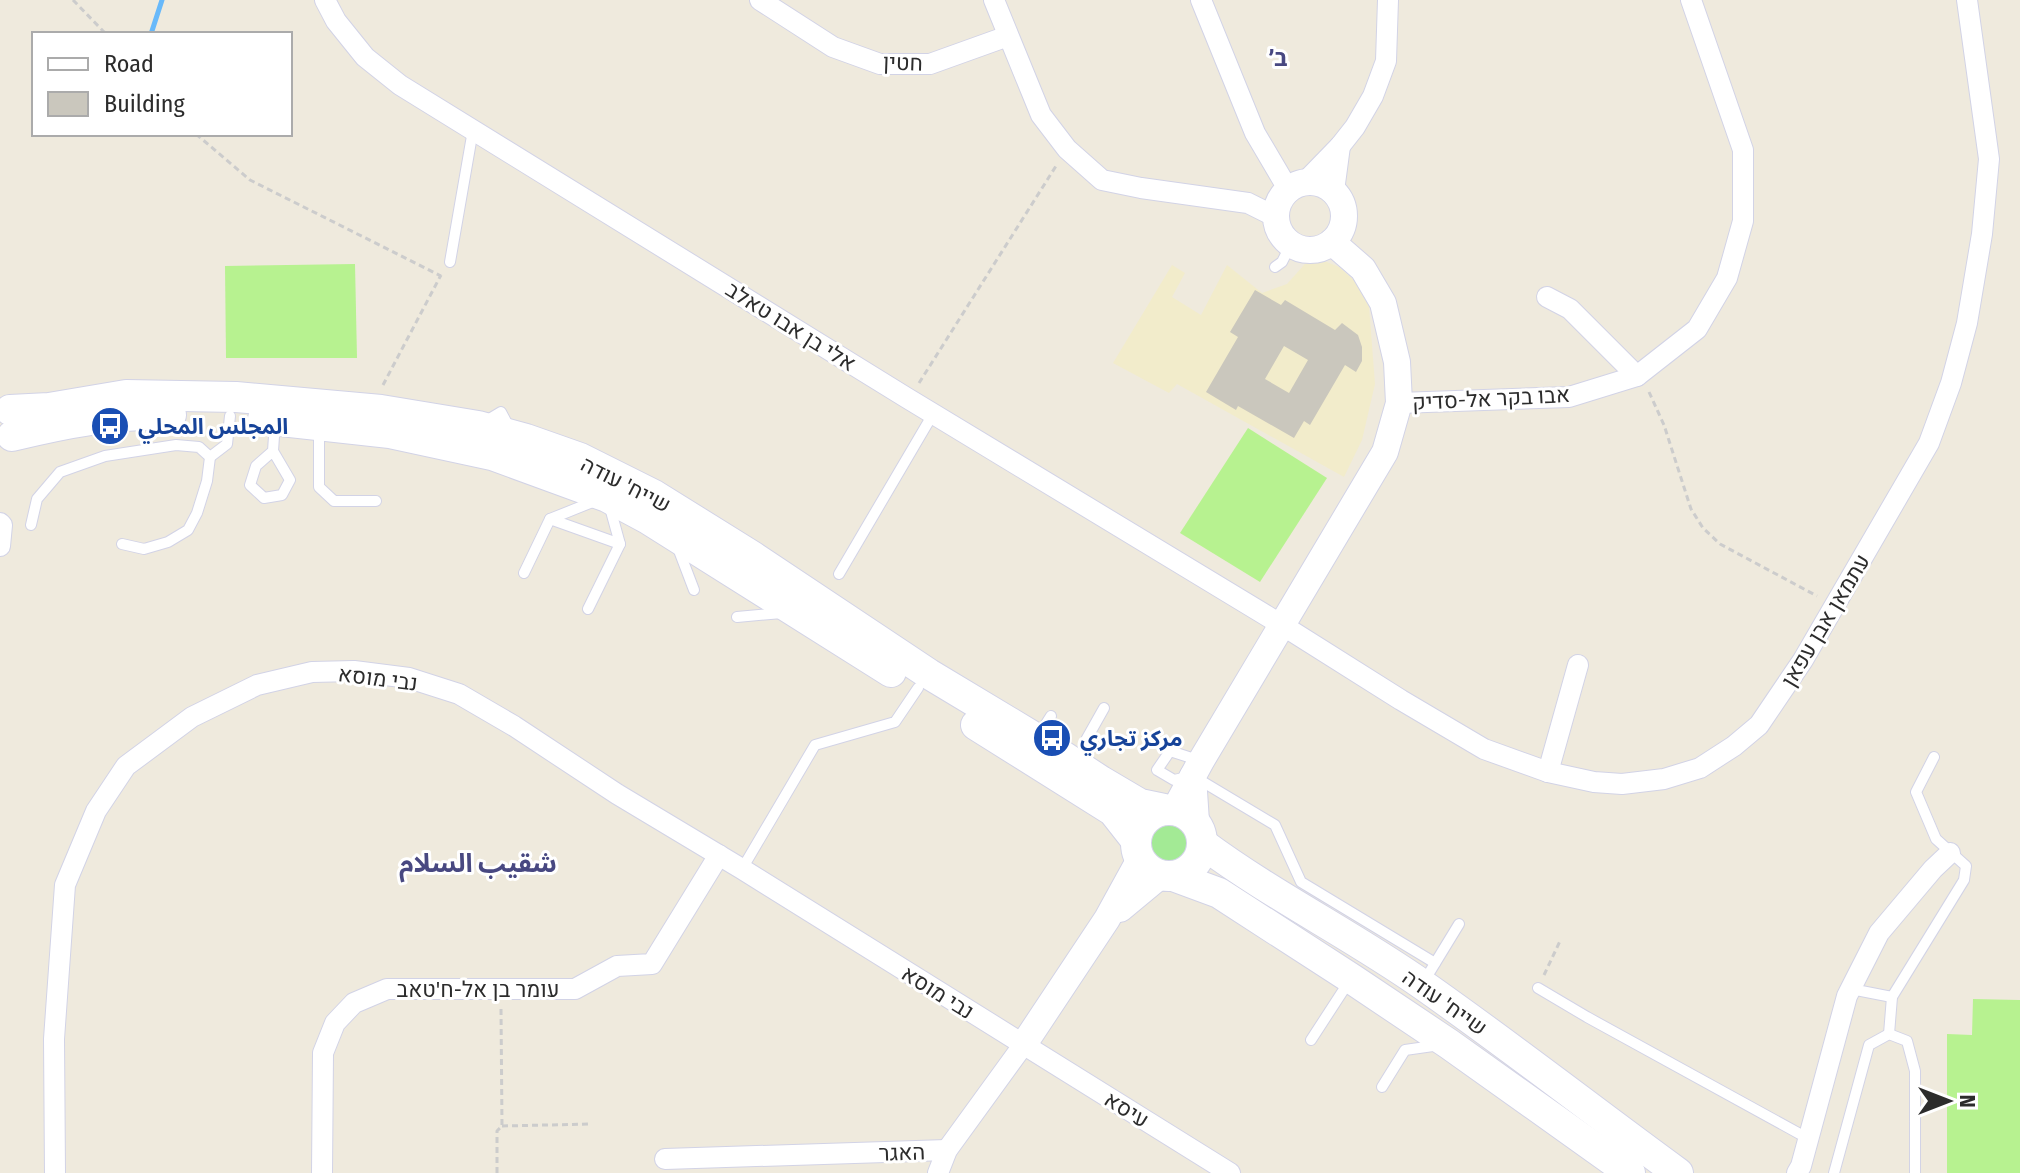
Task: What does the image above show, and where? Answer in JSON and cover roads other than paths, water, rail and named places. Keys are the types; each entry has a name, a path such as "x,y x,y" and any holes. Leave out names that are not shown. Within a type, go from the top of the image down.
{"main road":[{"name":"שייח' עודה","path":"6,424 49,408 126,395 236,397 381,410 478,426 580,458 654,495 929,674 1044,728 1140,804 1185,821 1229,863 1293,894 1429,974 1678,1173"},
{"name":"שייח' עודה","path":"6,424 67,423 159,414 230,416 319,424 390,433 492,455 607,497 673,535 1113,811 1152,863 1219,893 1352,979 1630,1173"},
{"path":"1150,815 1185,821 1200,857 1193,867 1183,873 1152,863 1144,820 1150,815"}],"street":[{"name":"אלי בן אבו טאלב","path":"325,0 336,21 365,57 400,85 1282,625"},
{"name":"חטין","path":"760,0 833,47 880,64 930,64 1008,36"},
{"path":"994,0 1041,115 1067,149 1102,180 1248,203 1288,196 1325,184 1341,200 1345,211 1344,223 1332,242 1312,250 1291,244 1278,227 1288,196 1340,146 1373,96 1386,61 1388,0"},
{"path":"1201,0 1255,133 1288,196"},
{"name":"אבו בקר אל-סדיק","path":"1399,403 1569,397 1637,376 1697,329 1727,278 1743,221 1743,150 1691,0"},
{"name":"עתמאן אבן עפאן","path":"1282,625 1484,749 1548,772 1594,782 1622,784 1664,779 1700,768 1759,725 1836,606 1929,443 1951,383 1967,323 1982,234 1989,159 1967,0"},
{"path":"1334,191 1340,146"},
{"path":"1185,821 1197,768 1385,452 1399,403 1397,362 1383,303 1363,269 1332,242"},
{"path":"1547,297 1570,309 1637,376"},
{"path":"0,523 0,546"},
{"path":"1548,772 1578,665"},
{"name":"נבי מוסא","path":"55,1173 54,1039 65,885 96,811 126,766 192,717 257,685 312,672 354,671 409,678 459,694 1024,1044"},
{"path":"1800,1171 1851,989 1879,933 1950,853"},
{"name":"עומר בן אל-ח'טאב","path":"322,1173 323,1053 335,1023 354,1003 387,989 575,989 617,966 652,964 719,855"},
{"path":"938,1173 947,1150 1024,1044 1107,919 1152,863"},
{"name":"עיסא","path":"1024,1044 1230,1173"},
{"name":"האגר","path":"665,1159 947,1150"}],"lane":[{"path":"450,262 473,130"},
{"path":"1275,267 1282,262 1291,244"},
{"path":"839,574 933,414"},
{"path":"122,544 144,549 168,542 188,530 207,481 210,457 227,444 230,416"},
{"path":"273,451 256,466 250,485 264,498 282,495 290,480 273,451 275,419"},
{"path":"319,424 319,487 334,501 376,501"},
{"path":"31,525 37,499 60,472 105,456 176,445 199,447 210,457"},
{"path":"524,573 550,519 607,497 620,544 588,609"},
{"path":"550,519 620,544"},
{"path":"673,535 694,590"},
{"path":"737,617 796,612"},
{"path":"742,869 815,745 895,722 918,688"},
{"path":"1086,740 1104,708"},
{"path":"1197,768 1174,780 1157,770 1170,751 1197,768 1275,825 1293,894"},
{"path":"1889,1034 1892,997 1964,880 1966,866 1936,839 1916,792 1934,757"},
{"path":"1429,974 1459,924"},
{"path":"1311,1040 1352,979"},
{"path":"1538,988 1809,1139"},
{"path":"1851,989 1892,997"},
{"path":"1834,1173 1869,1045 1889,1034"},
{"path":"1889,1034 1907,1041 1915,1071 1915,1173"},
{"path":"1382,1087 1405,1050 1449,1044"}],"waterway":[{"path":"152,32 162,0"}],"place":[{"name":"المجلس المحلي","path":"110,426"},
{"name":"مركز تجاري","path":"1052,738"}],"district":[{"name":"ב׳","path":"1278,58"},
{"name":"شقيب السلام","path":"478,863"}]}
